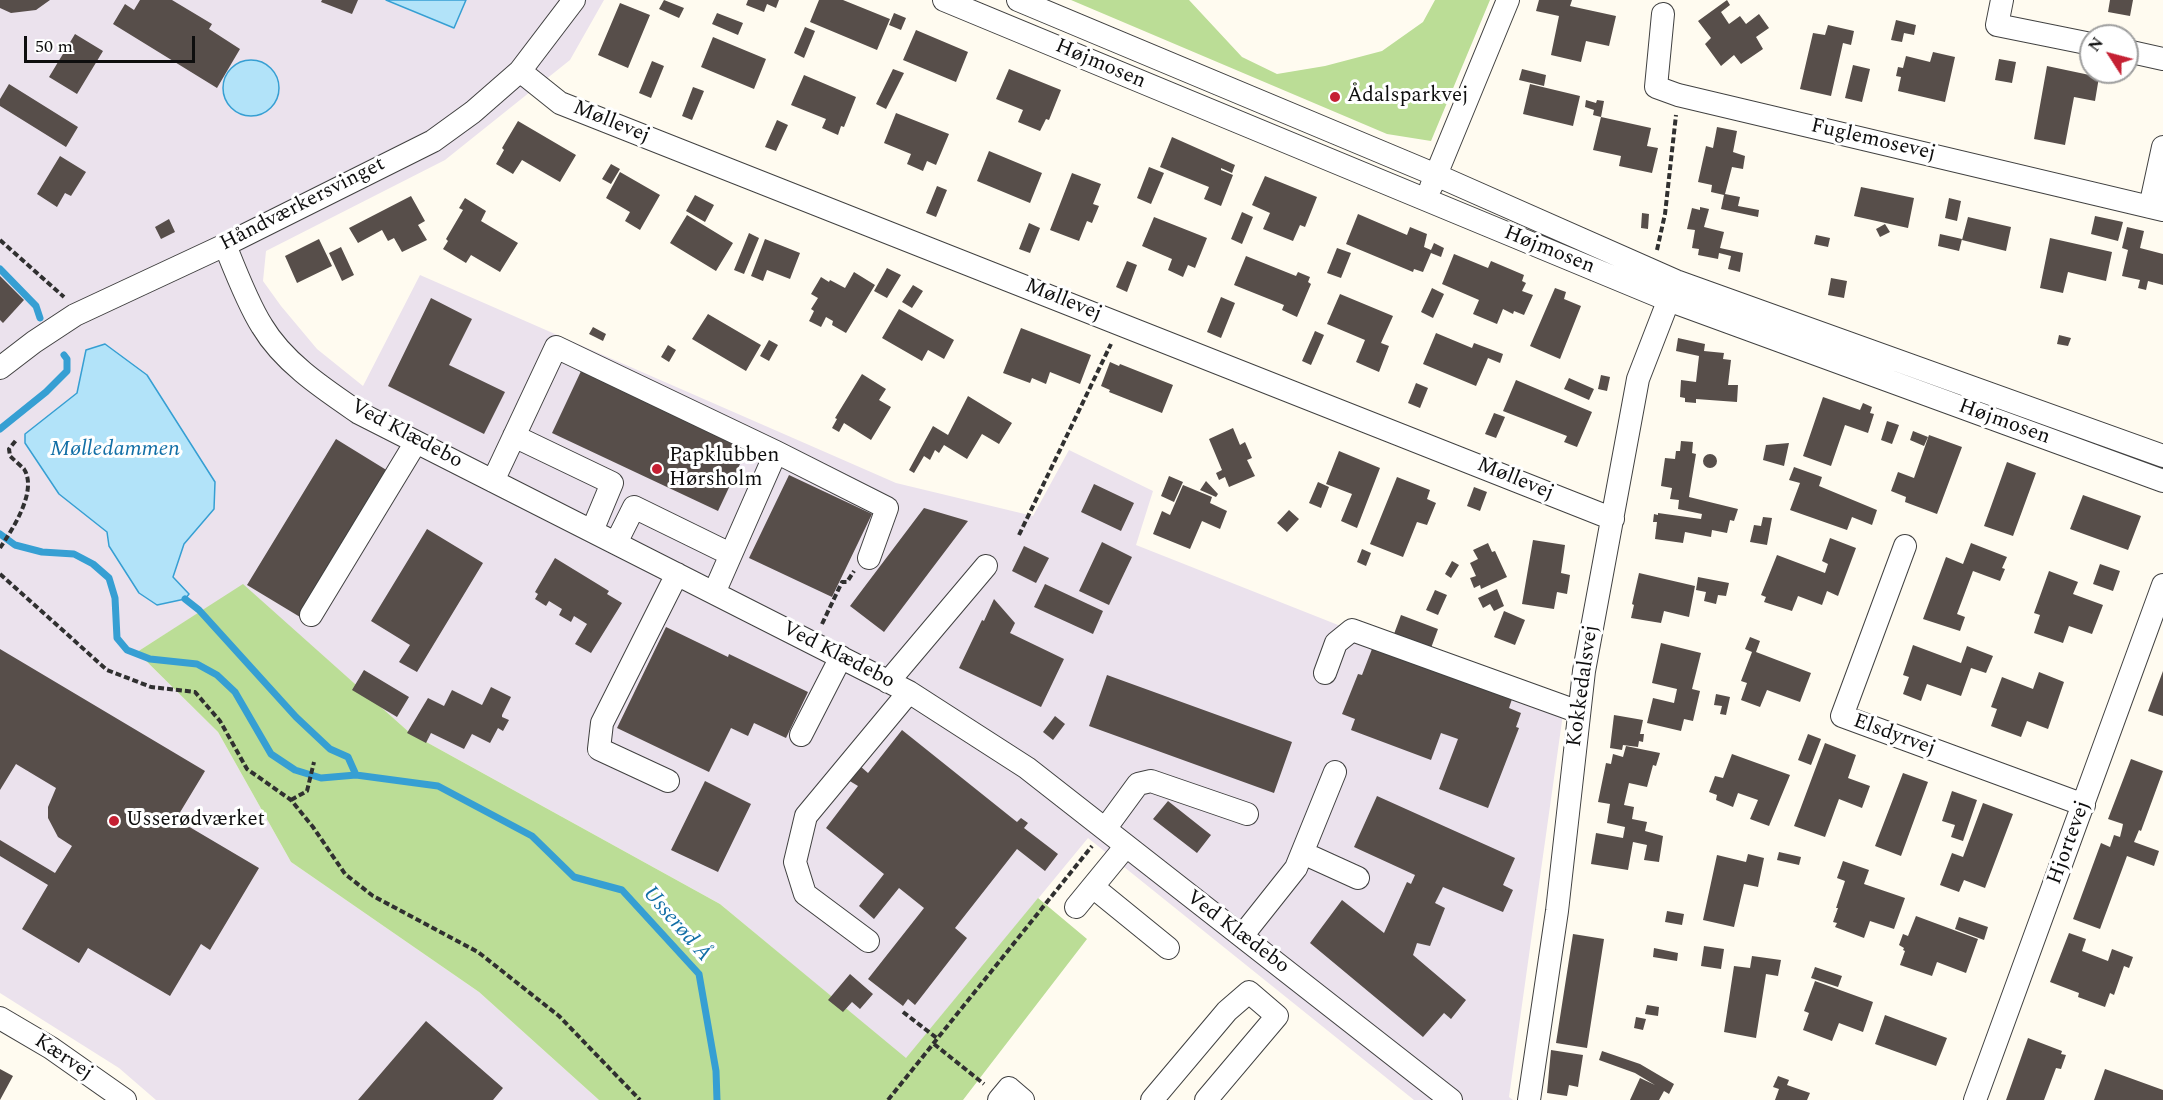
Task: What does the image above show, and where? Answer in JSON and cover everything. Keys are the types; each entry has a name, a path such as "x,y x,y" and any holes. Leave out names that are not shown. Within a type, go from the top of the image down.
{"street":[{"name":"Håndværkersvinget","path":"0,368 75,315 225,245 433,141 473,112 520,71 574,0"},
{"name":"Højmosen","path":"944,0 1425,200 1672,290 2163,480"},
{"name":"Højmosen","path":"1018,0 1436,175 1654,272 1672,290 2163,456"},
{"path":"1425,200 1508,0"},
{"path":"2002,0 1997,25 2079,42"},
{"name":"Fuglemosevej","path":"1663,14 1656,87 1678,95 2156,208"},
{"path":"2139,53 2163,58"},
{"name":"Møllevej","path":"520,71 560,103 1613,519"},
{"path":"2156,208 2163,147"},
{"name":"Ved Klædebo","path":"225,245 262,327 284,354 315,382 359,413 909,692 1027,768 1451,1100"},
{"name":"Kokkedalsvej","path":"1529,1100 1557,911 1584,671 1638,379 1672,290"},
{"path":"494,481 556,347 776,452 887,508 869,558"},
{"path":"514,436 612,483 592,531"},
{"path":"311,615 416,442"},
{"path":"714,593 776,452"},
{"path":"616,543 634,507 730,554"},
{"name":"Elsdyrvej","path":"1905,546 1842,716 2084,806"},
{"path":"888,682 986,566"},
{"path":"668,781 599,749 602,723 677,574"},
{"name":"Hjortevej","path":"1975,1100 2163,585"},
{"path":"1325,673 1336,643 1352,630 1579,712"},
{"path":"801,735 840,657"},
{"path":"867,941 805,894 795,862 806,816 909,692"},
{"path":"1242,936 1296,868 1335,772"},
{"path":"1105,829 1138,784 1151,781 1247,814"},
{"path":"1076,907 1126,846"},
{"path":"1303,853 1358,879"},
{"path":"1093,887 1168,948"},
{"path":"1152,1100 1227,1011 1249,992 1277,1017 1206,1100"},
{"name":"Kærvej","path":"0,1018 51,1048 125,1100"}],"path":[{"path":"1654,272 1665,214 1678,95"},
{"path":"0,240 66,299 75,315"},
{"path":"1019,535 1120,324"},
{"path":"0,548 23,509 27,484 24,470 10,456 9,449 17,439"},
{"path":"813,644 842,582 847,582 857,566 869,558"},
{"path":"0,574 107,670 151,687 195,692 220,721 247,769 291,800 345,874 373,896 478,952 559,1016 640,1100"},
{"path":"291,800 308,791 314,762"},
{"path":"888,1100 1105,829"},
{"path":"903,1012 938,1039"},
{"path":"934,1044 1008,1099"}],"shaded area":[{"path":"0,0 604,0 570,60 445,160 266,251 263,281 281,306 317,349 363,386 420,275 896,483 1033,516 1069,450 1153,491 1136,545 1563,714 1509,1097 1513,1100 1414,1100 1088,838 906,1059 720,904 410,733 243,585 137,652 218,732 291,862 479,992 599,1100 156,1100 119,1068 0,993"}],"green space":[{"path":"1071,0 1189,0 1242,57 1277,74 1325,66 1382,51 1423,22 1435,0 1490,0 1431,141 1387,134"},
{"path":"243,584 410,733 720,904 906,1058 1038,898 1087,939 963,1100 599,1100 479,992 291,862 218,732 137,652"}],"water":[{"path":"386,0 466,0 454,28"},
{"path":"245,60 257,60 267,64 275,72 279,88 275,104 267,112 257,116 245,116 235,112 227,104 223,94 223,82 227,72 235,64"},
{"name":"Mølledammen","path":"105,344 147,375 215,482 214,509 184,544 173,577 189,594 185,599 157,605 139,593 109,546 107,532 59,494 25,443 25,434 77,393 86,350"}],"building":[{"path":"0,0 50,0 36,10 11,13 0,8"},
{"path":"140,0 172,0 212,24 209,29 240,49 217,88 113,24 125,4 134,10"},
{"path":"322,0 358,0 352,14 321,2"},
{"path":"664,0 684,8 679,18 659,9"},
{"path":"748,0 779,0 776,8 767,4 764,12 746,5"},
{"path":"819,0 843,0 890,19 877,50 810,22"},
{"path":"1539,0 1572,0 1570,6 1616,16 1609,46 1586,41 1581,62 1551,55 1559,16 1536,11"},
{"path":"1727,0 1730,5 1721,12 1729,24 1740,16 1746,24 1759,14 1769,28 1756,37 1763,49 1741,64 1734,55 1721,66 1705,44 1711,38 1698,21"},
{"path":"2110,0 2133,0 2130,16 2108,12"},
{"path":"620,3 650,15 628,68 598,55"},
{"path":"717,13 743,23 738,35 712,24"},
{"path":"894,13 906,18 901,30 889,25"},
{"path":"1896,20 1916,25 1914,35 1904,33 1902,42 1891,40"},
{"path":"1828,25 1854,31 1851,45 1843,43 1831,96 1800,89 1813,33 1825,35"},
{"path":"805,27 815,31 804,58 794,53"},
{"path":"916,30 968,52 956,82 903,60"},
{"path":"75,34 103,51 77,94 49,77"},
{"path":"713,37 766,59 754,89 701,67"},
{"path":"1933,52 1955,57 1945,102 1898,91 1901,77 1896,76 1898,67 1903,68 1906,56 1930,62"},
{"path":"1999,59 2016,62 2012,83 1995,80"},
{"path":"652,61 664,66 651,98 639,93"},
{"path":"1853,65 1870,69 1862,102 1845,98"},
{"path":"2047,66 2079,73 2079,84 2098,84 2095,101 2074,97 2065,145 2034,139"},
{"path":"893,69 904,73 886,109 876,104"},
{"path":"1009,69 1061,90 1049,120 1046,119 1040,131 1018,122 1023,110 996,99"},
{"path":"1522,69 1546,75 1544,86 1519,80"},
{"path":"804,75 856,97 844,127 841,126 838,135 822,128 826,119 791,105"},
{"path":"9,84 78,127 66,147 0,106 0,99"},
{"path":"1530,84 1580,96 1573,126 1523,114"},
{"path":"693,87 704,91 692,120 682,116"},
{"path":"1586,100 1596,103 1597,100 1604,101 1601,117 1593,115 1594,110 1585,107"},
{"path":"896,113 949,134 936,165 927,161 923,171 907,164 911,154 884,143"},
{"path":"1601,117 1651,128 1647,146 1658,148 1652,173 1619,166 1621,156 1593,150"},
{"path":"777,120 788,125 776,151 765,147"},
{"path":"518,121 576,155 560,182 522,160 513,174 496,164 504,150 502,148"},
{"path":"1717,127 1737,131 1733,152 1745,156 1743,169 1732,167 1725,194 1740,197 1738,206 1759,210 1758,217 1721,209 1724,195 1711,192 1712,185 1698,182 1706,146 1713,148"},
{"path":"1172,137 1235,165 1232,173 1221,168 1233,175 1221,206 1204,199 1209,187 1160,167"},
{"path":"989,151 1042,173 1030,203 977,181"},
{"path":"60,156 86,172 71,196 65,193 57,207 37,194"},
{"path":"611,164 620,169 611,184 602,179"},
{"path":"1149,167 1164,173 1151,204 1137,198"},
{"path":"620,172 660,195 640,230 625,221 630,212 606,198"},
{"path":"1072,173 1101,184 1093,204 1099,206 1092,223 1087,221 1079,241 1050,230"},
{"path":"1265,176 1317,197 1305,227 1300,225 1293,241 1263,229 1270,213 1252,205"},
{"path":"937,186 947,190 936,217 926,213"},
{"path":"1861,187 1914,198 1908,228 1854,216"},
{"path":"695,195 714,205 705,222 686,211"},
{"path":"411,196 425,221 418,225 427,240 402,252 394,238 388,241 382,230 358,243 349,228"},
{"path":"465,198 486,211 481,221 518,243 500,272 471,255 466,263 443,249 448,241 446,239 463,210 459,208"},
{"path":"1949,198 1961,201 1957,221 1945,218"},
{"path":"1700,207 1709,209 1704,227 1724,232 1720,248 1743,253 1740,272 1728,269 1731,256 1719,253 1718,259 1698,255 1699,249 1692,248 1695,230 1687,229 1692,208 1700,210"},
{"path":"1242,212 1253,217 1242,244 1231,239"},
{"path":"1642,213 1649,214 1648,229 1641,228"},
{"path":"1358,214 1407,235 1410,227 1427,234 1424,247 1431,250 1434,243 1444,248 1441,257 1431,253 1423,272 1414,269 1413,272 1346,244"},
{"path":"687,215 733,243 716,271 670,243"},
{"path":"2095,216 2123,222 2118,241 2091,234"},
{"path":"1154,217 1207,238 1195,268 1188,265 1183,277 1168,270 1172,259 1142,246"},
{"path":"1968,217 2011,227 2006,251 1962,240"},
{"path":"169,219 175,232 161,239 155,227"},
{"path":"1029,223 1040,228 1030,253 1019,249"},
{"path":"1885,224 1890,232 1880,237 1876,229"},
{"path":"2127,227 2144,231 2140,248 2163,254 2163,285 2148,281 2146,290 2138,288 2140,280 2122,276 2128,250 2122,248"},
{"path":"749,233 759,238 744,274 734,270"},
{"path":"1940,234 1962,239 1959,251 1938,246"},
{"path":"1816,235 1830,238 1828,247 1814,244"},
{"path":"2050,238 2112,252 2106,281 2068,272 2063,293 2040,288"},
{"path":"319,239 332,266 297,283 285,256"},
{"path":"765,239 800,253 790,279 767,270 763,281 751,276"},
{"path":"341,247 354,275 342,281 329,253"},
{"path":"1337,248 1351,253 1341,278 1327,273"},
{"path":"1454,254 1488,268 1491,261 1524,275 1522,281 1526,283 1522,291 1533,295 1524,315 1514,311 1513,314 1503,309 1497,324 1473,314 1479,300 1442,284"},
{"path":"1246,256 1296,276 1298,272 1310,277 1308,282 1311,284 1297,317 1282,310 1284,305 1234,285"},
{"path":"1127,261 1137,265 1127,292 1116,287"},
{"path":"887,268 901,275 887,298 874,291"},
{"path":"854,272 875,285 846,333 832,325 833,321 826,317 821,327 809,321 814,311 811,309 818,298 811,294 821,277 845,288"},
{"path":"0,276 24,300 3,323 0,320"},
{"path":"1831,278 1847,281 1844,298 1828,295"},
{"path":"913,285 923,291 912,308 902,302"},
{"path":"1432,288 1444,294 1433,318 1421,312"},
{"path":"1555,288 1566,292 1564,299 1581,306 1560,359 1530,346"},
{"path":"1340,294 1393,316 1381,343 1389,346 1379,372 1356,362 1365,340 1327,324"},
{"path":"1221,297 1235,303 1221,338 1207,332"},
{"path":"431,298 472,319 449,365 505,392 484,434 388,386"},
{"path":"899,309 954,340 944,359 928,350 922,361 882,338"},
{"path":"708,314 761,345 746,371 692,339"},
{"path":"593,327 606,334 603,341 589,334"},
{"path":"1021,328 1091,355 1080,384 1050,372 1046,384 1032,378 1030,383 1003,373"},
{"path":"1315,331 1324,335 1311,365 1302,361"},
{"path":"1436,333 1472,348 1474,343 1503,354 1500,363 1488,358 1476,386 1423,364"},
{"path":"2059,335 2071,338 2068,346 2057,344"},
{"path":"1678,338 1705,344 1704,351 1724,353 1723,359 1731,360 1728,385 1738,385 1737,402 1696,399 1696,403 1685,402 1685,398 1680,397 1681,380 1696,382 1699,356 1676,351"},
{"path":"769,340 778,345 769,361 760,356"},
{"path":"668,345 676,350 669,362 661,357"},
{"path":"1110,362 1173,385 1162,413 1109,392 1110,390 1101,386"},
{"path":"582,369 748,447 718,511 552,433"},
{"path":"862,374 886,389 879,400 891,407 871,440 844,423 839,432 832,428 837,419 835,418"},
{"path":"1601,375 1610,377 1607,391 1598,389"},
{"path":"1569,378 1594,389 1589,400 1564,389"},
{"path":"1516,380 1592,412 1577,447 1564,442 1567,436 1503,411"},
{"path":"1416,383 1428,388 1420,408 1408,403"},
{"path":"968,396 1012,423 999,444 982,434 967,459 944,445 939,453 935,450 930,460 924,456 914,473 909,470 933,426 948,435"},
{"path":"1823,397 1860,410 1863,403 1872,407 1870,413 1874,414 1868,433 1845,425 1831,466 1803,456"},
{"path":"1494,413 1505,417 1496,438 1485,434"},
{"path":"1887,421 1899,425 1892,444 1881,440"},
{"path":"1233,428 1240,445 1245,442 1252,458 1247,460 1255,476 1229,487 1225,477 1219,480 1216,473 1222,470 1209,439"},
{"path":"1913,431 1928,437 1924,446 1910,440"},
{"path":"1929,435 1962,447 1937,514 1905,502 1906,497 1891,491 1898,472 1914,478"},
{"path":"336,439 388,471 300,617 247,585"},
{"path":"1681,441 1693,442 1692,453 1696,454 1689,497 1738,509 1734,521 1730,520 1727,533 1712,530 1711,537 1685,532 1683,543 1655,539 1657,522 1653,522 1654,514 1701,519 1702,514 1678,509 1679,500 1670,499 1672,488 1661,486 1665,458 1675,459 1676,451 1680,451"},
{"path":"1789,443 1784,466 1763,460 1766,445"},
{"path":"1339,451 1380,468 1357,528 1341,521 1352,494 1326,484"},
{"path":"1707,454 1713,454 1717,461 1713,468 1707,468 1703,464 1703,458"},
{"path":"2007,462 2036,473 2013,536 1984,526"},
{"path":"1794,467 1822,477 1819,486 1877,510 1872,525 1852,517 1847,530 1790,510 1800,483 1789,480"},
{"path":"789,475 872,514 832,597 749,558"},
{"path":"1169,476 1183,482 1174,502 1161,496"},
{"path":"1397,477 1430,490 1427,499 1436,503 1427,525 1417,522 1403,557 1370,544"},
{"path":"1206,481 1218,494 1216,497 1200,490"},
{"path":"1318,482 1329,487 1321,508 1309,503"},
{"path":"1094,484 1134,503 1121,531 1081,512"},
{"path":"1183,485 1212,497 1210,503 1227,511 1220,529 1202,521 1190,549 1153,534 1162,511 1170,515"},
{"path":"1474,487 1487,492 1480,511 1467,506"},
{"path":"2083,495 2141,516 2128,550 2070,529"},
{"path":"924,508 968,521 884,632 850,606"},
{"path":"1289,510 1299,519 1287,532 1277,523"},
{"path":"1763,517 1772,518 1767,545 1750,542 1754,525 1761,526"},
{"path":"427,529 483,563 417,672 399,662 410,645 371,621"},
{"path":"1830,538 1856,548 1838,596 1827,591 1822,605 1798,596 1792,611 1764,602 1766,597 1761,595 1777,555 1825,573 1828,564 1822,561"},
{"path":"1533,540 1565,545 1561,573 1570,575 1567,594 1557,592 1554,609 1522,604"},
{"path":"1102,542 1132,557 1109,605 1079,591"},
{"path":"1488,543 1492,552 1495,551 1507,577 1481,589 1480,585 1474,588 1470,578 1476,576 1470,563 1478,559 1473,550"},
{"path":"1971,543 2007,557 2000,581 1973,571 1957,614 1965,617 1960,631 1923,619 1946,557 1963,564"},
{"path":"1024,546 1049,558 1036,583 1012,571"},
{"path":"1362,549 1371,553 1366,566 1357,562"},
{"path":"555,558 609,591 607,594 622,603 591,653 575,644 587,624 574,616 571,622 559,615 562,609 549,601 546,606 535,599 538,594 535,592"},
{"path":"1452,561 1459,565 1451,578 1445,574"},
{"path":"2100,564 2120,571 2113,591 2093,584"},
{"path":"2049,571 2078,582 2073,594 2103,605 2092,634 2069,626 2063,643 2034,633 2040,615 2034,613"},
{"path":"1639,573 1695,586 1689,617 1664,611 1661,623 1631,618"},
{"path":"1698,577 1729,583 1726,596 1718,595 1716,604 1704,601 1706,592 1696,590"},
{"path":"1045,584 1103,611 1093,634 1034,607"},
{"path":"1497,589 1504,606 1494,611 1490,604 1483,608 1478,598"},
{"path":"1435,590 1447,595 1438,615 1426,610"},
{"path":"994,599 1015,623 1010,633 1064,659 1041,707 959,668"},
{"path":"1504,611 1525,620 1515,645 1494,637"},
{"path":"1401,615 1438,629 1431,648 1394,634"},
{"path":"666,627 808,692 786,738 754,723 748,736 731,728 709,772 617,728"},
{"path":"1750,637 1760,641 1756,652 1811,673 1800,702 1767,690 1760,707 1741,700 1747,683 1741,681 1752,652 1745,649"},
{"path":"1661,643 1701,653 1692,689 1700,691 1693,721 1684,719 1681,731 1647,723 1653,698 1674,703 1677,689 1652,683"},
{"path":"1913,645 1961,663 1967,646 1993,656 1986,673 1971,668 1961,696 1927,684 1921,701 1903,694 1909,677 1903,675"},
{"name":"Usserødværket","path":"0,649 205,771 176,819 259,868 210,950 201,944 170,996 88,948 79,963 22,929 48,885 0,856 0,840 55,873 72,846 58,837 48,818 48,807 56,788 16,764 0,790"},
{"path":"1372,649 1382,653 1383,649 1512,699 1509,708 1521,713 1516,727 1519,728 1488,808 1439,789 1458,739 1441,733 1431,760 1351,730 1355,719 1342,714 1358,674 1362,675"},
{"path":"364,670 409,697 397,717 352,690"},
{"path":"2163,671 2163,716 2148,711"},
{"path":"2039,672 2064,682 2048,729 2027,721 2021,737 1991,726 1997,709 1991,707 2002,677 2033,689"},
{"path":"1107,675 1292,742 1274,793 1089,726"},
{"path":"491,687 511,697 502,715 509,720 503,731 498,728 490,743 472,734 464,749 431,733 426,743 407,733 428,698 444,706 452,690 482,705"},
{"path":"1716,694 1730,697 1726,715 1720,714 1722,706 1714,705"},
{"path":"1614,715 1643,720 1640,734 1644,734 1643,742 1639,741 1638,747 1623,745 1622,750 1610,748"},
{"path":"1055,716 1065,724 1053,740 1043,732"},
{"path":"902,730 1017,822 1021,818 1028,823 1024,828 1058,854 1045,871 1017,849 955,928 967,938 915,1005 908,999 903,1006 868,979 924,908 899,888 874,919 859,906 884,874 826,828 858,786 848,780 860,766 868,773"},
{"path":"1808,734 1821,739 1811,765 1798,760"},
{"path":"1825,743 1856,755 1848,778 1870,786 1862,808 1839,799 1825,837 1794,826"},
{"path":"1626,746 1660,753 1656,766 1653,765 1647,787 1629,783 1624,805 1634,807 1632,819 1647,822 1645,831 1663,836 1659,862 1644,860 1647,845 1633,842 1628,870 1591,864 1596,833 1623,838 1625,827 1607,823 1610,804 1598,802 1606,763 1611,764 1613,754 1623,757"},
{"path":"1732,754 1790,775 1769,826 1750,819 1758,800 1738,793 1733,807 1716,800 1717,795 1709,792 1715,776 1723,778"},
{"path":"2131,759 2163,771 2141,831 2139,830 2134,842 2159,851 2154,866 2127,856 2100,929 2073,919 2101,843 2110,847 2114,835 2120,837 2123,824 2108,819"},
{"path":"1903,773 1928,782 1901,856 1875,846"},
{"path":"705,781 751,804 718,872 671,850"},
{"path":"1952,791 1977,800 1963,841 1951,837 1955,825 1942,821"},
{"path":"1377,796 1515,858 1503,885 1513,890 1503,912 1443,887 1435,903 1445,908 1430,946 1417,943 1413,955 1466,1000 1451,1019 1444,1013 1423,1037 1310,943 1342,900 1384,933 1407,882 1411,884 1415,875 1354,847"},
{"path":"1168,801 1211,835 1197,853 1153,819"},
{"path":"1983,803 2013,814 1985,888 1964,880 1959,892 1940,885 1952,853 1963,857"},
{"path":"1779,852 1801,857 1799,865 1777,860"},
{"path":"1748,854 1764,858 1758,887 1744,884 1734,927 1703,920 1717,855 1746,862"},
{"path":"1843,861 1869,870 1864,884 1905,898 1894,929 1870,921 1864,938 1835,927 1837,923 1833,922 1838,908 1836,908 1845,881 1837,878"},
{"path":"1667,911 1684,914 1682,925 1665,922"},
{"path":"1916,916 1978,939 1966,973 1937,962 1932,976 1900,965 1905,951 1899,945 1903,934 1908,936"},
{"path":"1959,917 1988,927 1984,940 1955,929"},
{"path":"2069,933 2086,939 2082,951 2108,961 2112,949 2133,957 2129,968 2124,966 2114,995 2110,993 2105,1007 2078,997 2079,993 2050,982"},
{"path":"1573,934 1604,939 1587,1048 1556,1043"},
{"path":"1704,946 1724,949 1721,969 1701,966"},
{"path":"1654,948 1678,953 1677,961 1653,957"},
{"path":"1752,956 1781,960 1778,976 1766,974 1756,1038 1724,1032 1734,966 1750,968"},
{"path":"1815,967 1842,976 1838,987 1811,978"},
{"path":"850,974 873,994 860,1009 852,1002 843,1012 828,1000"},
{"path":"1815,981 1873,1002 1863,1032 1839,1023 1832,1041 1803,1030 1809,1013 1804,1011"},
{"path":"1647,1005 1659,1007 1658,1016 1645,1014"},
{"path":"1885,1015 1947,1038 1936,1066 1875,1044"},
{"path":"1636,1017 1646,1019 1643,1030 1634,1028"},
{"path":"426,1021 503,1088 493,1100 358,1100"},
{"path":"2028,1038 2062,1051 2061,1054 2066,1055 2061,1069 2056,1068 2044,1100 2006,1100"},
{"path":"1551,1050 1583,1055 1578,1087 1569,1085 1567,1096 1547,1093"},
{"path":"1602,1051 1640,1064 1674,1084 1669,1094 1664,1091 1659,1100 1630,1100 1640,1078 1655,1085 1635,1073 1599,1060"},
{"path":"0,1069 13,1076 0,1100"},
{"path":"2105,1069 2163,1090 2163,1100 2094,1100"},
{"path":"1778,1076 1789,1080 1787,1085 1810,1093 1807,1100 1775,1100 1779,1089 1773,1087"}],"waterway":[{"name":"Usserød Å","path":"0,269 36,306 40,318"},
{"name":"Usserød Å","path":"0,429 46,392 67,371 67,359 64,355"},
{"name":"Usserød Å","path":"0,534 15,545 42,552 74,554 93,564 109,578 115,598 117,638 127,650 150,659 197,664 217,675 235,692 271,754 295,770 321,778 356,775 438,786 532,836 574,877 622,890 699,974 716,1071 717,1100"},
{"path":"185,599 199,610 296,717 330,749 348,757 356,775"}],"place":[{"name":"Ådalsparkvej","path":"1335,97"},
{"name":"Papklubben Hørsholm","path":"657,469"},
{"name":"Usserødværket","path":"114,821"}]}
